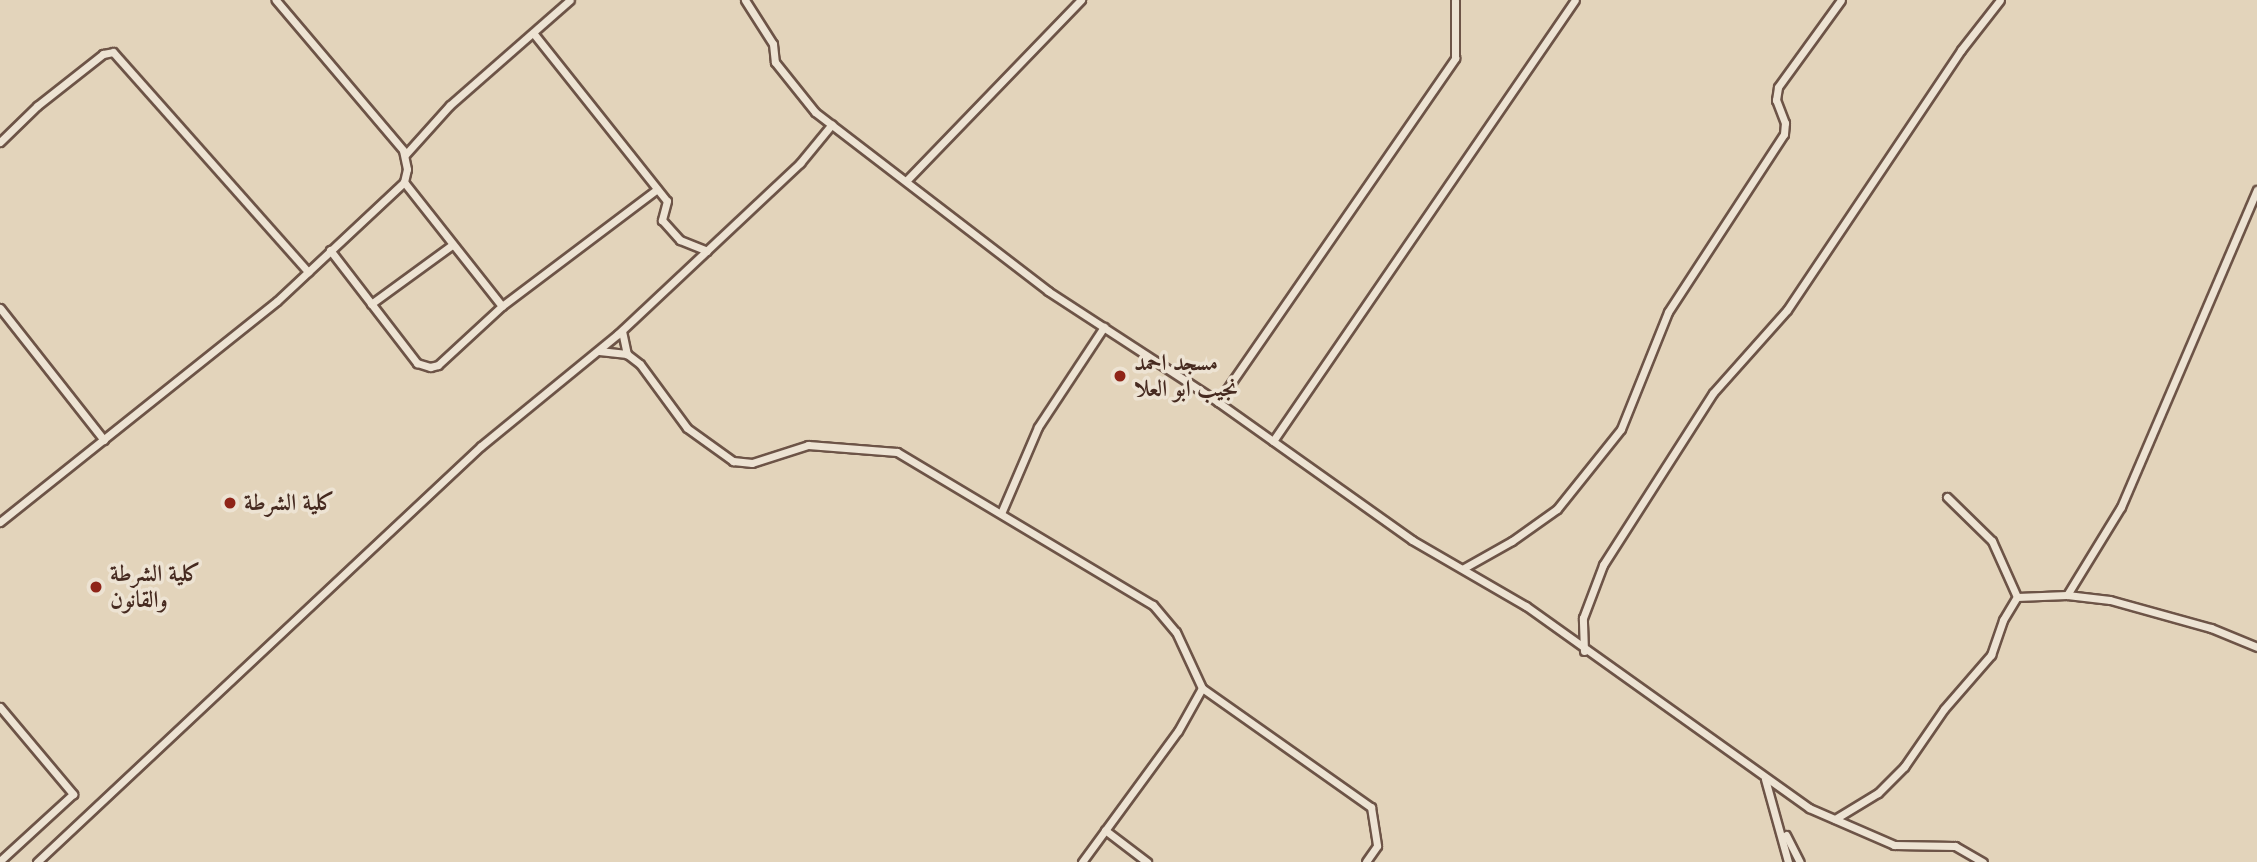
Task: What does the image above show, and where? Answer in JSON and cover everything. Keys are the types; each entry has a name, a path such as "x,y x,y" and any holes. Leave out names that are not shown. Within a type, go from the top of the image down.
{"street":[{"path":"276,0 405,155"},
{"path":"502,306 404,182 405,155 450,105 570,0"},
{"path":"745,0 771,41 775,62 815,112 1048,291 1218,402 1412,540 1525,606 1584,651 1809,808 1894,845 1955,846 1983,862"},
{"path":"906,181 1081,0"},
{"path":"1218,402 1455,58 1455,0"},
{"path":"1273,441 1575,0"},
{"path":"1464,568 1513,541 1557,509 1621,429 1668,312 1784,134 1776,100 1778,87 1841,0"},
{"path":"1584,651 1586,605 1603,565 1713,393 1787,310 1961,50 2000,0"},
{"path":"534,34 667,201 662,220 680,240 707,251"},
{"path":"0,142 37,106 103,54 113,52 308,272"},
{"path":"37,862 481,446 622,331 825,138 832,124"},
{"path":"0,523 308,272 404,182"},
{"path":"330,250 417,363 430,367 438,365 502,306 657,189"},
{"path":"2067,594 2121,507 2257,190"},
{"path":"372,304 452,245"},
{"path":"0,308 104,440"},
{"path":"1002,511 1038,428 1104,327"},
{"path":"622,331 627,354"},
{"path":"599,351 627,354 640,364 687,428 733,461 752,463 808,444 897,452 1002,511 1153,605 1176,632 1202,688 1371,807 1377,846 1366,862"},
{"path":"1947,496 1997,549 2017,597"},
{"path":"2017,597 2067,594 2168,615 2257,647"},
{"path":"1835,819 1878,793 1905,767 1944,709 1991,655 2003,620 2017,597"},
{"path":"1082,862 1178,731 1202,688"},
{"path":"0,706 73,794 0,861"},
{"path":"1765,776 1782,828 1788,862"},
{"path":"1782,828 1800,862"},
{"path":"1105,830 1147,862"}],"place":[{"name":"مسجد احمد نجيب ابو العلا","path":"1120,376"},
{"name":"كلية الشرطة","path":"230,503"},
{"name":"كلية الشرطة والقانون","path":"96,587"}]}
